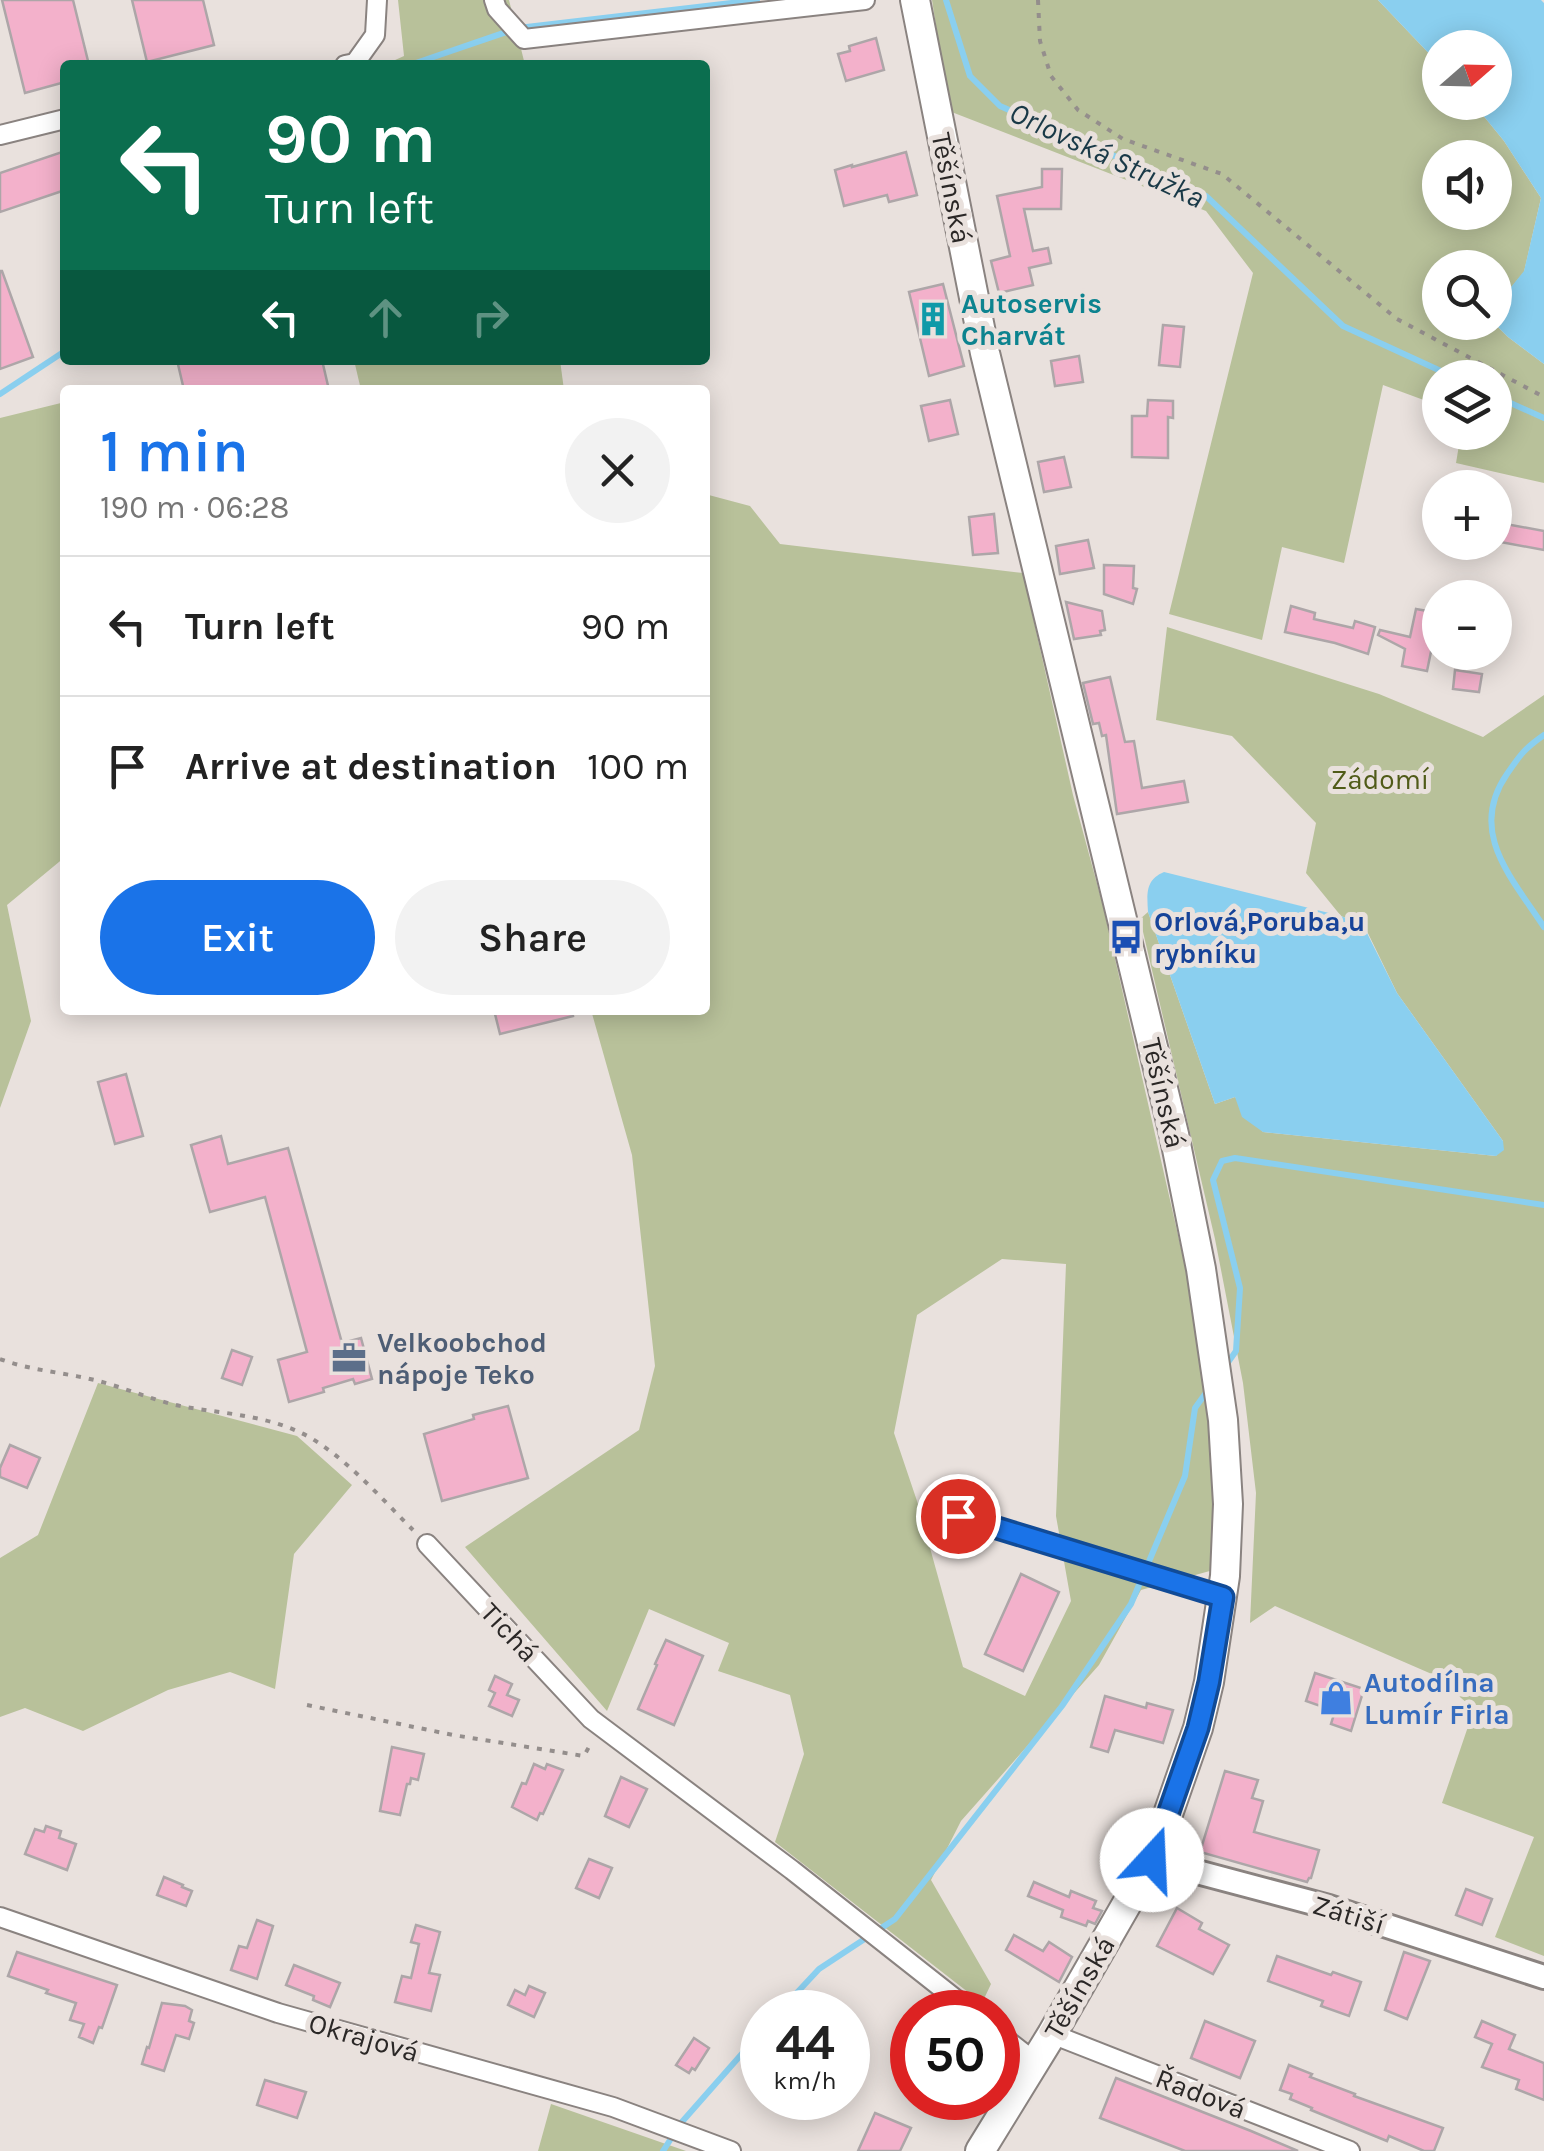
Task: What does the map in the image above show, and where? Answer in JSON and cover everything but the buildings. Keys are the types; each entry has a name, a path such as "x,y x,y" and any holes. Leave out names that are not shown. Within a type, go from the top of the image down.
{"main road":[{"name":"Těšínská","path":"915,0 986,353 1174,1134 1201,1269 1223,1420 1228,1504 1223,1597 1209,1682 1198,1728 1152,1860 980,2151"}],"street":[{"path":"357,60 375,35 377,0"},
{"path":"494,0 497,9 524,39 865,0"},
{"path":"0,135 60,119"},
{"path":"931,1509 1223,1597"},
{"name":"Tichá","path":"427,1544 591,1719 944,1990"},
{"name":"Zátiší","path":"1152,1860 1329,1906 1544,1978"},
{"name":"Okrajová","path":"0,1917 278,2013 613,2107 731,2151"},
{"name":"Řadová","path":"1052,2034 1350,2151"},
{"path":"1020,2050 1035,2062"}],"path":[{"path":"1038,0 1040,41 1051,76 1078,110 1124,139 1222,174 1397,319 1544,397"},
{"path":"0,1359 182,1406 271,1421 310,1438 346,1464 427,1544"},
{"path":"307,1705 453,1735 584,1756 601,1726"}],"green space":[{"path":"398,0 509,0 524,60 395,60 404,56"},
{"path":"932,0 1378,0 1422,46 1422,120 1487,120 1503,140 1422,140 1422,230 1512,230 1512,153 1541,198 1524,272 1512,286 1512,250 1422,250 1422,340 1512,340 1544,364 1544,483 1512,476 1512,470 1487,470 1456,463 1458,450 1512,450 1512,360 1422,360 1422,399 1383,385 1344,563 1282,547 1262,640 1169,614 1253,273 1206,211 949,111"},
{"path":"355,365 561,365 563,385 360,385"},
{"path":"60,403 60,861 7,905 31,1021 0,1108 0,418"},
{"path":"710,495 750,506 780,544 1023,573 1186,1270 1214,1437 1217,1569 1141,1590 1099,1665 961,1821 931,1880 991,1984 988,1990 965,1990 775,1842 804,1754 790,1695 718,1671 729,1643 649,1609 607,1711 465,1547 639,1430 655,1366 632,1155 592,1015 710,1015","holes":["1002,1259 1066,1264 1056,1516 1071,1601 1025,1696 963,1667 894,1433 917,1315"]},
{"name":"Zádomí","path":"1167,627 1379,694 1483,737 1544,695 1544,1956 1495,1937 1534,1837 1442,1803 1474,1709 1434,1675 1275,1606 1250,1623 1256,1493 1243,1383 1215,1239 1140,919 1148,912 1215,1104 1235,1097 1263,1132 1496,1156 1503,1141 1397,993 1364,925 1341,916 1306,873 1316,823 1232,736 1156,720"},
{"path":"98,1383 297,1436 352,1485 294,1554 275,1689 230,1672 168,1690 83,1731 25,1708 0,1717 0,1558 38,1535"},
{"path":"551,2104 686,2151 538,2151"}],"water":[{"path":"1378,0 1544,3 1544,364 1512,340 1512,286 1524,271 1541,198 1512,153 1512,140 1503,140 1487,120 1512,120 1512,30 1422,30 1422,46"},
{"path":"1164,872 1341,916 1363,925 1397,993 1503,1141 1504,1150 1496,1156 1263,1132 1242,1117 1235,1097 1215,1104 1148,912 1150,883"}],"waterway":[{"path":"425,60 518,28 757,0"},
{"name":"Orlovská Stružka","path":"946,0 970,76 1000,106 1206,196 1343,326 1422,362"},
{"path":"0,394 60,354"},
{"name":"Orlovská Stružka","path":"1512,404 1544,418"},
{"name":"Orlovská Stružka","path":"1544,735 1523,752 1507,774 1491,815 1498,854 1544,927"},
{"path":"1224,1368 1236,1351 1240,1288 1213,1180 1222,1161 1235,1158 1544,1205"},
{"path":"799,1990 819,1969 895,1919 1062,1706 1131,1604 1185,1476 1195,1408 1208,1390"},
{"path":"663,2151 681,2123 740,2056"}],"place":[{"name":"Autoservis Charvát","path":"933,319"},
{"name":"Orlová,Poruba,u rybníku","path":"1126,937"},
{"name":"Velkoobchod nápoje Teko","path":"349,1358"},
{"name":"Autodílna Lumír Firla","path":"1336,1698"}],"route":[{"path":"958,1516 1223,1597 1198,1728 1152,1860"}]}
